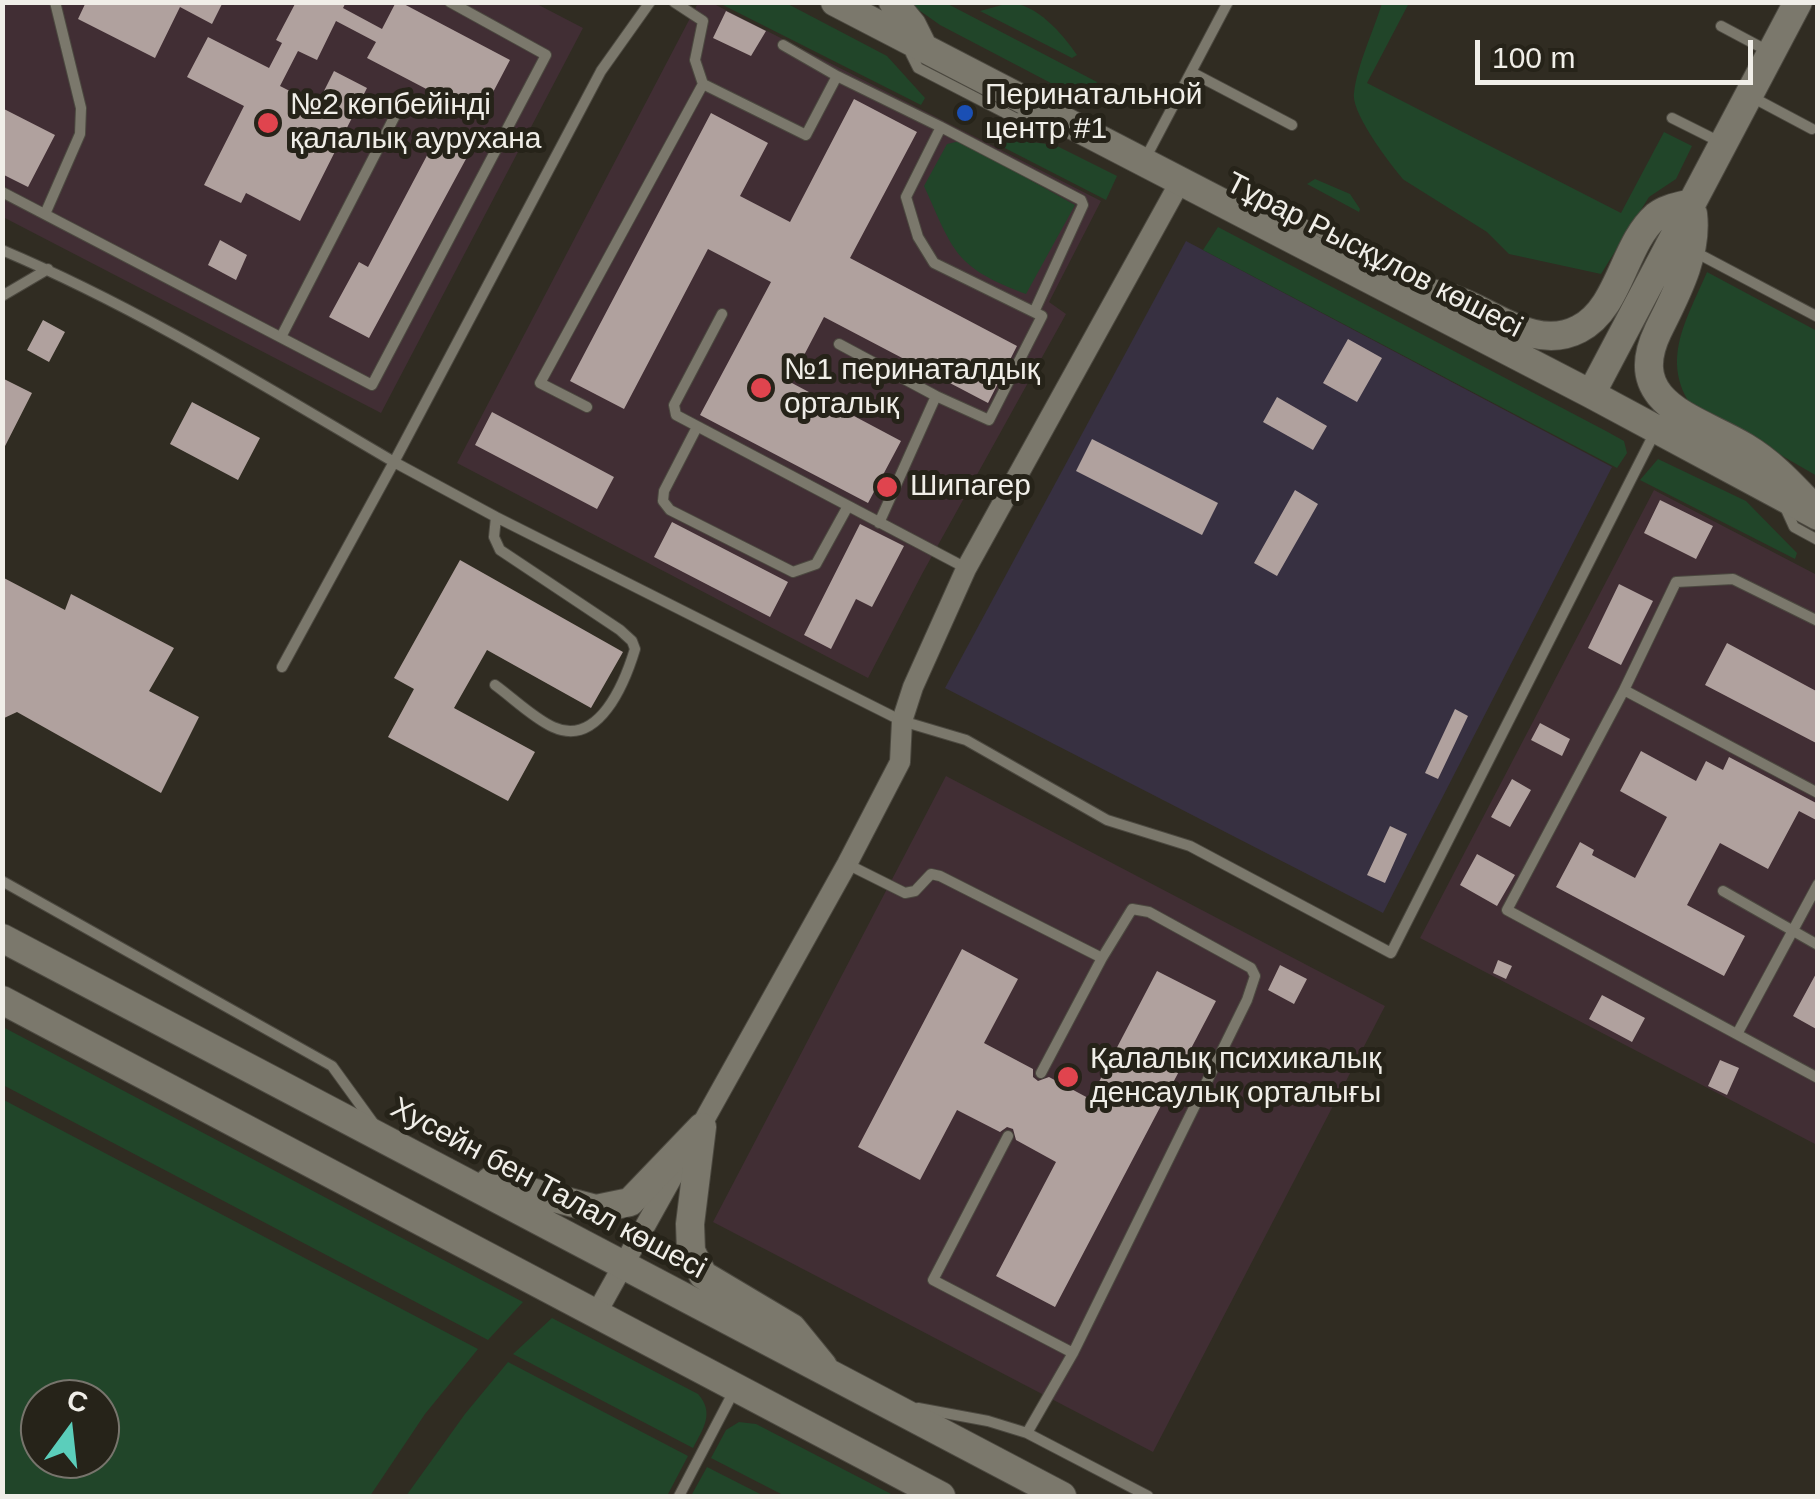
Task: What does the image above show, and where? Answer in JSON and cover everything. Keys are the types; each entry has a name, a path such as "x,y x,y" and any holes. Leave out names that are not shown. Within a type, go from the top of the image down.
{"street":[{"name":"Тұрар Рысқұлов көшесі","path":"811,2 1144,162 1818,514"},
{"name":"Тұрар Рысқұлов көшесі","path":"836,2 1028,115 1556,384 1591,394"},
{"path":"893,2 912,24 917,51"},
{"path":"1591,394 1798,2"},
{"path":"596,1314 848,864 900,762 902,722 912,688 966,569 1175,191"},
{"path":"1692,203 1694,224 1682,282 1652,347 1650,371 1654,387 1675,411 1772,464 1818,514"},
{"path":"1385,287 1459,301 1526,332 1543,336 1567,333 1584,326 1602,306 1657,216 1692,203"},
{"name":"Хусейн бен Талал көшесі","path":"2,938 1062,1496"},
{"path":"2,1000 941,1496"},
{"path":"438,1166 596,1209 630,1202 702,1127"},
{"path":"702,1127 690,1224 692,1251 703,1275 792,1328 832,1376"}],"lane":[{"path":"45,214 80,134 81,108 55,2"},
{"path":"2,192 372,385 546,54 450,2"},
{"path":"282,667 600,72 650,2"},
{"path":"674,2 704,21 695,60 703,84 806,135 837,76"},
{"path":"1144,162 1228,2"},
{"path":"1721,26 1772,53"},
{"path":"782,45 1081,200 1083,206 1034,312"},
{"path":"1191,72 1292,126"},
{"path":"587,407 540,383 703,84"},
{"path":"1749,95 1812,128"},
{"path":"280,336 400,106"},
{"path":"1672,118 1723,144"},
{"path":"839,344 989,420 1042,316 934,263 918,237 906,196 941,127"},
{"path":"2,250 184,339 496,517 902,722 966,740 1107,820 1190,846 1390,953 1657,429"},
{"path":"1690,250 1818,317"},
{"path":"2,296 48,270"},
{"path":"722,314 674,405 676,415 966,569"},
{"path":"880,523 936,396"},
{"path":"697,427 664,491 663,500 670,510 793,572 816,564 848,506"},
{"path":"1779,495 1794,527 1818,540"},
{"path":"495,685 554,728 585,728 606,712 635,649 620,630 500,550 494,537 496,517"},
{"path":"1818,620 1733,579 1676,582 1624,690 1507,910 1818,1078"},
{"path":"1624,690 1818,793"},
{"path":"848,864 905,892 915,890 931,874 940,876 1102,958"},
{"path":"2,882 332,1066 384,1138"},
{"path":"1737,1034 1818,884"},
{"path":"1723,891 1818,945"},
{"path":"1027,1433 1072,1353 1247,1000 1255,976 1251,968 1140,909 1132,909 1041,1073"},
{"path":"1008,1136 933,1280 1072,1353"},
{"path":"679,1496 736,1388"},
{"path":"876,1400 988,1420 1027,1433 1148,1496"}],"shaded area":[{"name":"№2 көпбейінді қалалық аурухана","path":"533,2 583,28 381,413 3,217 2,3"},
{"name":"№1 перинаталдық орталық","path":"698,3 712,3 1101,201 1049,302 1066,314 868,678 457,463"},
{"path":"1186,241 1612,467 1383,913 945,688"},
{"path":"1654,490 1817,575 1817,1145 1420,938"},
{"name":"Қалалық психикалық денсаулық орталығы","path":"946,776 1385,1006 1153,1452 713,1222"}],"green space":[{"path":"719,3 786,3 887,56 925,98 921,105"},
{"path":"909,3 946,3 1097,82 1089,103 940,25"},
{"path":"1009,3 1039,14 1077,55 1072,58 980,11"},
{"path":"1382,3 1409,3 1367,83 1621,213 1664,132 1692,146 1676,179 1649,197 1601,274 1509,254 1487,232 1404,180 1373,138 1355,102 1359,71"},
{"path":"1000,138 1055,145 1117,176 1106,200 997,144"},
{"path":"960,141 1075,205 1026,294 984,275 959,255 924,186 947,144"},
{"path":"1315,179 1350,194 1359,212 1307,184"},
{"path":"1218,227 1606,431 1624,441 1627,453 1617,468 1203,250"},
{"path":"1707,272 1817,331 1817,476 1689,402 1677,369 1678,352 1686,320"},
{"path":"1658,459 1746,501 1797,553 1795,559 1640,480"},
{"path":"3,1027 523,1302 488,1340 3,1085"},
{"path":"2,1099 478,1349 425,1414 370,1496 3,1496"},
{"path":"552,1318 698,1394 707,1414 693,1448 513,1354"},
{"path":"508,1362 688,1456 667,1496 406,1496"},
{"path":"739,1422 756,1424 895,1496 785,1496 711,1458 726,1430"},
{"path":"707,1467 764,1496 691,1496"}],"building":[{"path":"86,2 223,2 212,24 180,7 155,58 78,19"},
{"path":"296,2 346,2 343,8 382,29 396,2 400,2 510,60 480,117 367,58 376,42 336,21 317,60 298,51 280,86 317,105 334,71 367,88 300,221 246,193 241,203 204,185 244,106 187,77 208,37 269,68 282,43 276,40"},
{"path":"726,11 766,31 751,56 713,38"},
{"path":"854,99 917,132 850,258 1017,346 988,403 824,317 790,382 901,441 868,503 700,415 771,282 708,249 624,409 570,381 711,113 768,143 740,196 790,222"},
{"path":"2,108 55,135 28,187 2,174"},
{"path":"441,129 473,146 369,338 329,317 359,262 368,267"},
{"path":"220,240 247,255 236,280 208,265"},
{"path":"43,320 65,332 49,362 27,350"},
{"path":"1348,339 1382,358 1357,402 1323,383"},
{"path":"2,378 32,393 2,452"},
{"path":"1277,397 1327,426 1313,450 1263,422"},
{"path":"192,402 260,438 238,480 170,444"},
{"path":"492,412 614,477 597,509 475,445"},
{"path":"1092,439 1218,503 1202,535 1076,471"},
{"path":"1295,490 1318,504 1277,576 1254,563"},
{"path":"1660,500 1713,526 1696,559 1644,533"},
{"path":"672,522 788,582 770,617 654,557"},
{"path":"860,524 904,546 872,607 856,599 831,649 804,635"},
{"path":"460,560 623,652 591,708 487,650 454,708 535,752 508,801 388,737 414,689 394,678"},
{"path":"2,577 65,610 71,594 174,648 149,691 199,717 161,793 17,712 2,719"},
{"path":"1619,584 1653,601 1621,665 1588,648"},
{"path":"1727,643 1818,692 1818,744 1705,685"},
{"path":"1455,709 1468,716 1438,779 1425,773"},
{"path":"1540,723 1570,739 1562,756 1531,740"},
{"path":"1641,751 1696,781 1706,761 1723,770 1729,757 1818,804 1818,821 1799,811 1768,869 1720,843 1687,905 1745,936 1724,976 1556,887 1580,842 1594,850 1592,855 1635,878 1667,817 1620,791"},
{"path":"1512,779 1531,790 1510,827 1491,817"},
{"path":"1390,826 1407,834 1385,883 1367,875"},
{"path":"1477,854 1515,875 1497,906 1460,885"},
{"path":"962,949 1018,979 984,1043 1033,1069 1033,1077 1038,1081 1049,1077 1090,1099 1157,971 1216,1001 1055,1307 996,1276 1056,1162 1016,1140 1013,1129 1007,1127 1000,1132 957,1110 920,1180 858,1147"},
{"path":"1498,960 1512,966 1506,979 1493,973"},
{"path":"1280,965 1307,979 1294,1004 1268,990"},
{"path":"1818,970 1818,1030 1793,1016"},
{"path":"1602,995 1645,1018 1632,1042 1589,1019"},
{"path":"1720,1060 1739,1068 1727,1095 1708,1086"}],"place":[{"name":"Перинатальной центр #1","path":"965,113"},
{"name":"№2 көпбейінді қалалық аурухана","path":"268,123"},
{"name":"№1 перинаталдық орталық","path":"761,388"},
{"name":"Шипагер","path":"887,487"},
{"name":"Қалалық психикалық денсаулық орталығы","path":"1068,1077"}]}
